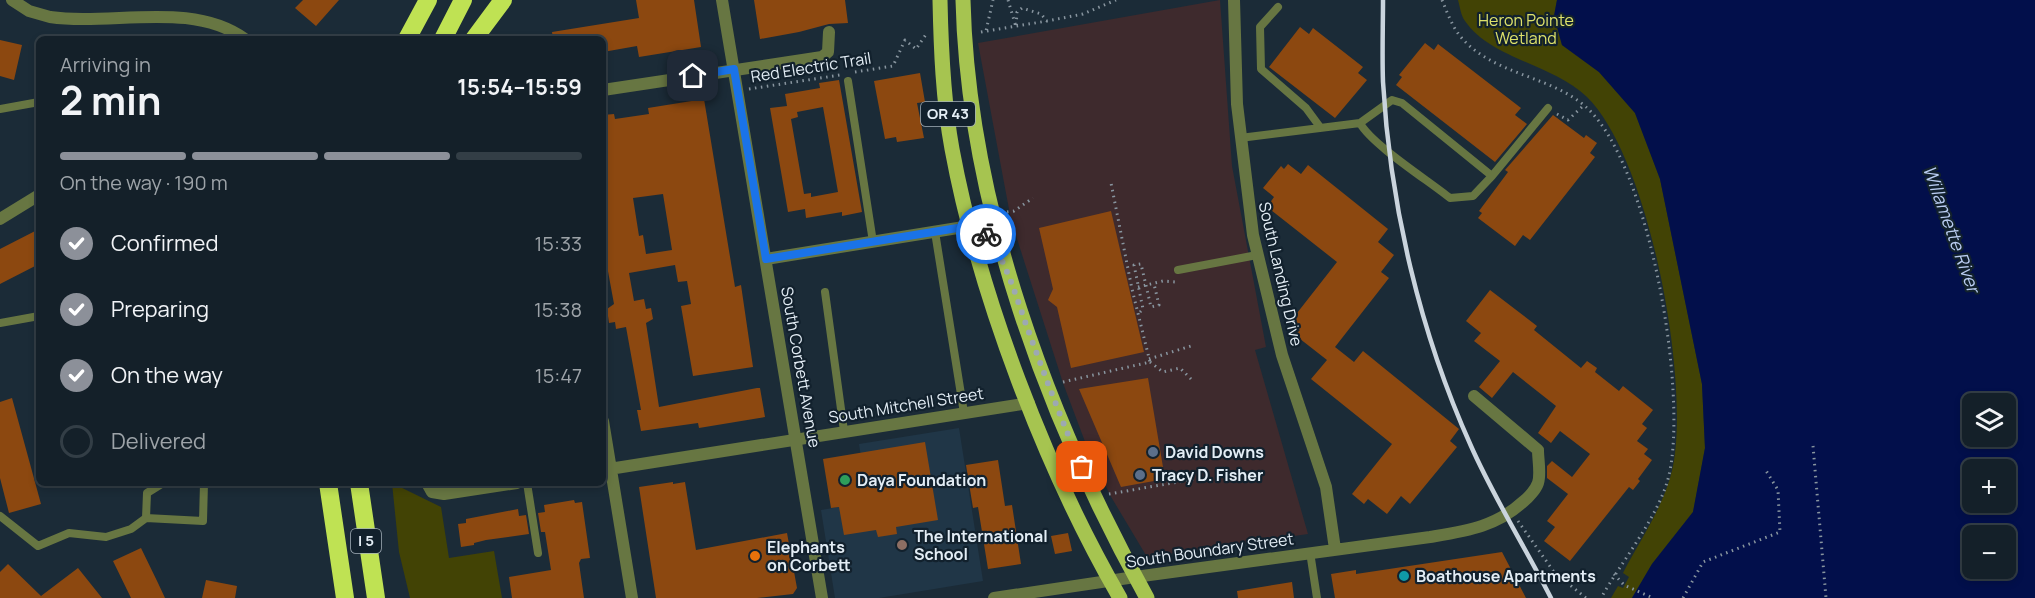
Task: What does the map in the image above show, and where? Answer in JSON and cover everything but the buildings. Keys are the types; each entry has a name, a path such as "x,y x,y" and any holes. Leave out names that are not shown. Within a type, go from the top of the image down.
{"highway":[{"path":"409,36 428,0"},
{"path":"445,36 463,0"},
{"path":"476,36 503,0"},
{"name":"I 5","path":"328,486 345,598"},
{"name":"I 5","path":"359,486 376,598"}],"main road":[{"name":"OR 43","path":"940,0 952,149 970,226 1001,327 1029,403 1073,507 1120,598"},
{"name":"OR 43","path":"963,0 968,85 978,145 994,220 1014,288 1075,452 1147,598"},
{"path":"970,226 983,231 995,246 1014,288"}],"street":[{"path":"12,0 29,11 50,18 191,20 221,26 239,36"},
{"name":"South Corbett Avenue","path":"723,0 822,598"},
{"name":"South Landing Drive","path":"1234,0 1240,138 1257,255 1282,355 1326,487 1335,549"},
{"path":"606,90 822,57 828,52 829,33"},
{"path":"0,219 36,197"},
{"path":"766,259 970,226"},
{"path":"1474,396 1538,450 1538,483 1512,512"},
{"name":"South Mitchell Street","path":"607,469 1029,403"},
{"path":"607,469 632,598"},
{"path":"430,488 444,494 497,486"},
{"name":"South Boundary Street","path":"994,598 1430,537 1493,524 1512,512"}],"lane":[{"path":"1278,7 1260,27 1262,69 1306,108 1320,127"},
{"path":"848,81 873,242"},
{"path":"1240,138 1360,123 1392,100 1402,103 1492,176"},
{"path":"0,109 36,103"},
{"path":"1360,123 1363,129 1390,152 1450,198 1473,196 1548,108"},
{"path":"935,232 964,413"},
{"path":"1178,270 1257,255"},
{"path":"825,292 844,431"},
{"path":"0,323 36,317"},
{"path":"146,518 147,493 158,486"},
{"path":"0,516 38,546 69,533 106,537 131,529 146,518 203,521 204,486"},
{"path":"527,486 538,553"},
{"path":"1310,552 1317,598"}],"path":[{"path":"986,31 993,0"},
{"path":"1008,0 1016,27"},
{"path":"964,34 1083,14 1116,0"},
{"path":"1442,0 1456,31 1468,45 1491,60 1569,94 1600,121 1616,148 1645,228 1656,269 1664,313 1674,410 1672,458 1664,490 1601,598"},
{"path":"1016,27 1016,14 1022,8 1041,14 1047,21"},
{"name":"Red Electric Trail","path":"738,91 893,66 905,40 916,49 925,34 941,33"},
{"path":"1548,108 1568,120 1584,105"},
{"path":"1111,183 1130,289 1139,314 1150,360 1163,372 1180,368 1191,379"},
{"path":"1008,212 1034,198"},
{"path":"1130,289 1138,287 1146,285 1154,284 1159,305 1151,307 1146,285 1141,264 1134,265 1138,287 1143,309 1139,314"},
{"path":"1074,380 1150,360 1191,346"},
{"path":"1813,446 1826,598"},
{"path":"1683,598 1703,562 1780,532 1778,490 1765,469"},
{"path":"1109,494 1207,477"},
{"path":"1512,512 1554,572 1586,598"},
{"path":"1614,574 1624,585 1653,598"}],"shaded area":[{"path":"1220,0 1232,166 1266,347 1255,350 1308,534 1147,557 1110,495 1087,447 1063,383 1011,220 978,43"},
{"name":"The International School","path":"959,428 983,581 879,598 835,598 821,510 868,502 859,444"}],"green space":[{"name":"Heron Pointe Wetland","path":"1458,0 1557,0 1554,16 1562,45 1599,72 1635,113 1660,179 1702,384 1705,448 1693,512 1652,564 1632,598 1611,598 1618,586 1623,588 1629,577 1623,573 1664,494 1673,466 1677,428 1676,381 1670,328 1660,273 1646,219 1629,169 1609,127 1587,97 1573,86 1506,53 1476,34 1464,19"},
{"path":"392,486 398,486 441,507 449,558 494,551 502,598 410,598 399,552"}],"water":[{"name":"Willamette River","path":"1557,0 2035,0 2035,598 1632,598 1652,564 1693,512 1705,448 1702,384 1660,179 1635,113 1599,72 1562,45 1554,16"}],"railway":[{"path":"1383,0 1383,82 1387,128 1400,221 1410,268 1437,359 1471,446 1551,598"}],"way so far":[{"path":"986,234 995,246 1014,288 1054,401 1082,467"}],"place":[{"name":"David Downs","path":"1153,452"},
{"name":"Tracy D. Fisher","path":"1140,475"},
{"name":"Daya Foundation","path":"845,480"},
{"name":"The International School","path":"902,545"},
{"name":"Elephants on Corbett","path":"755,556"},
{"name":"Boathouse Apartments","path":"1404,576"}],"route":[{"path":"693,76 734,69 766,259 970,226 986,234"}]}
